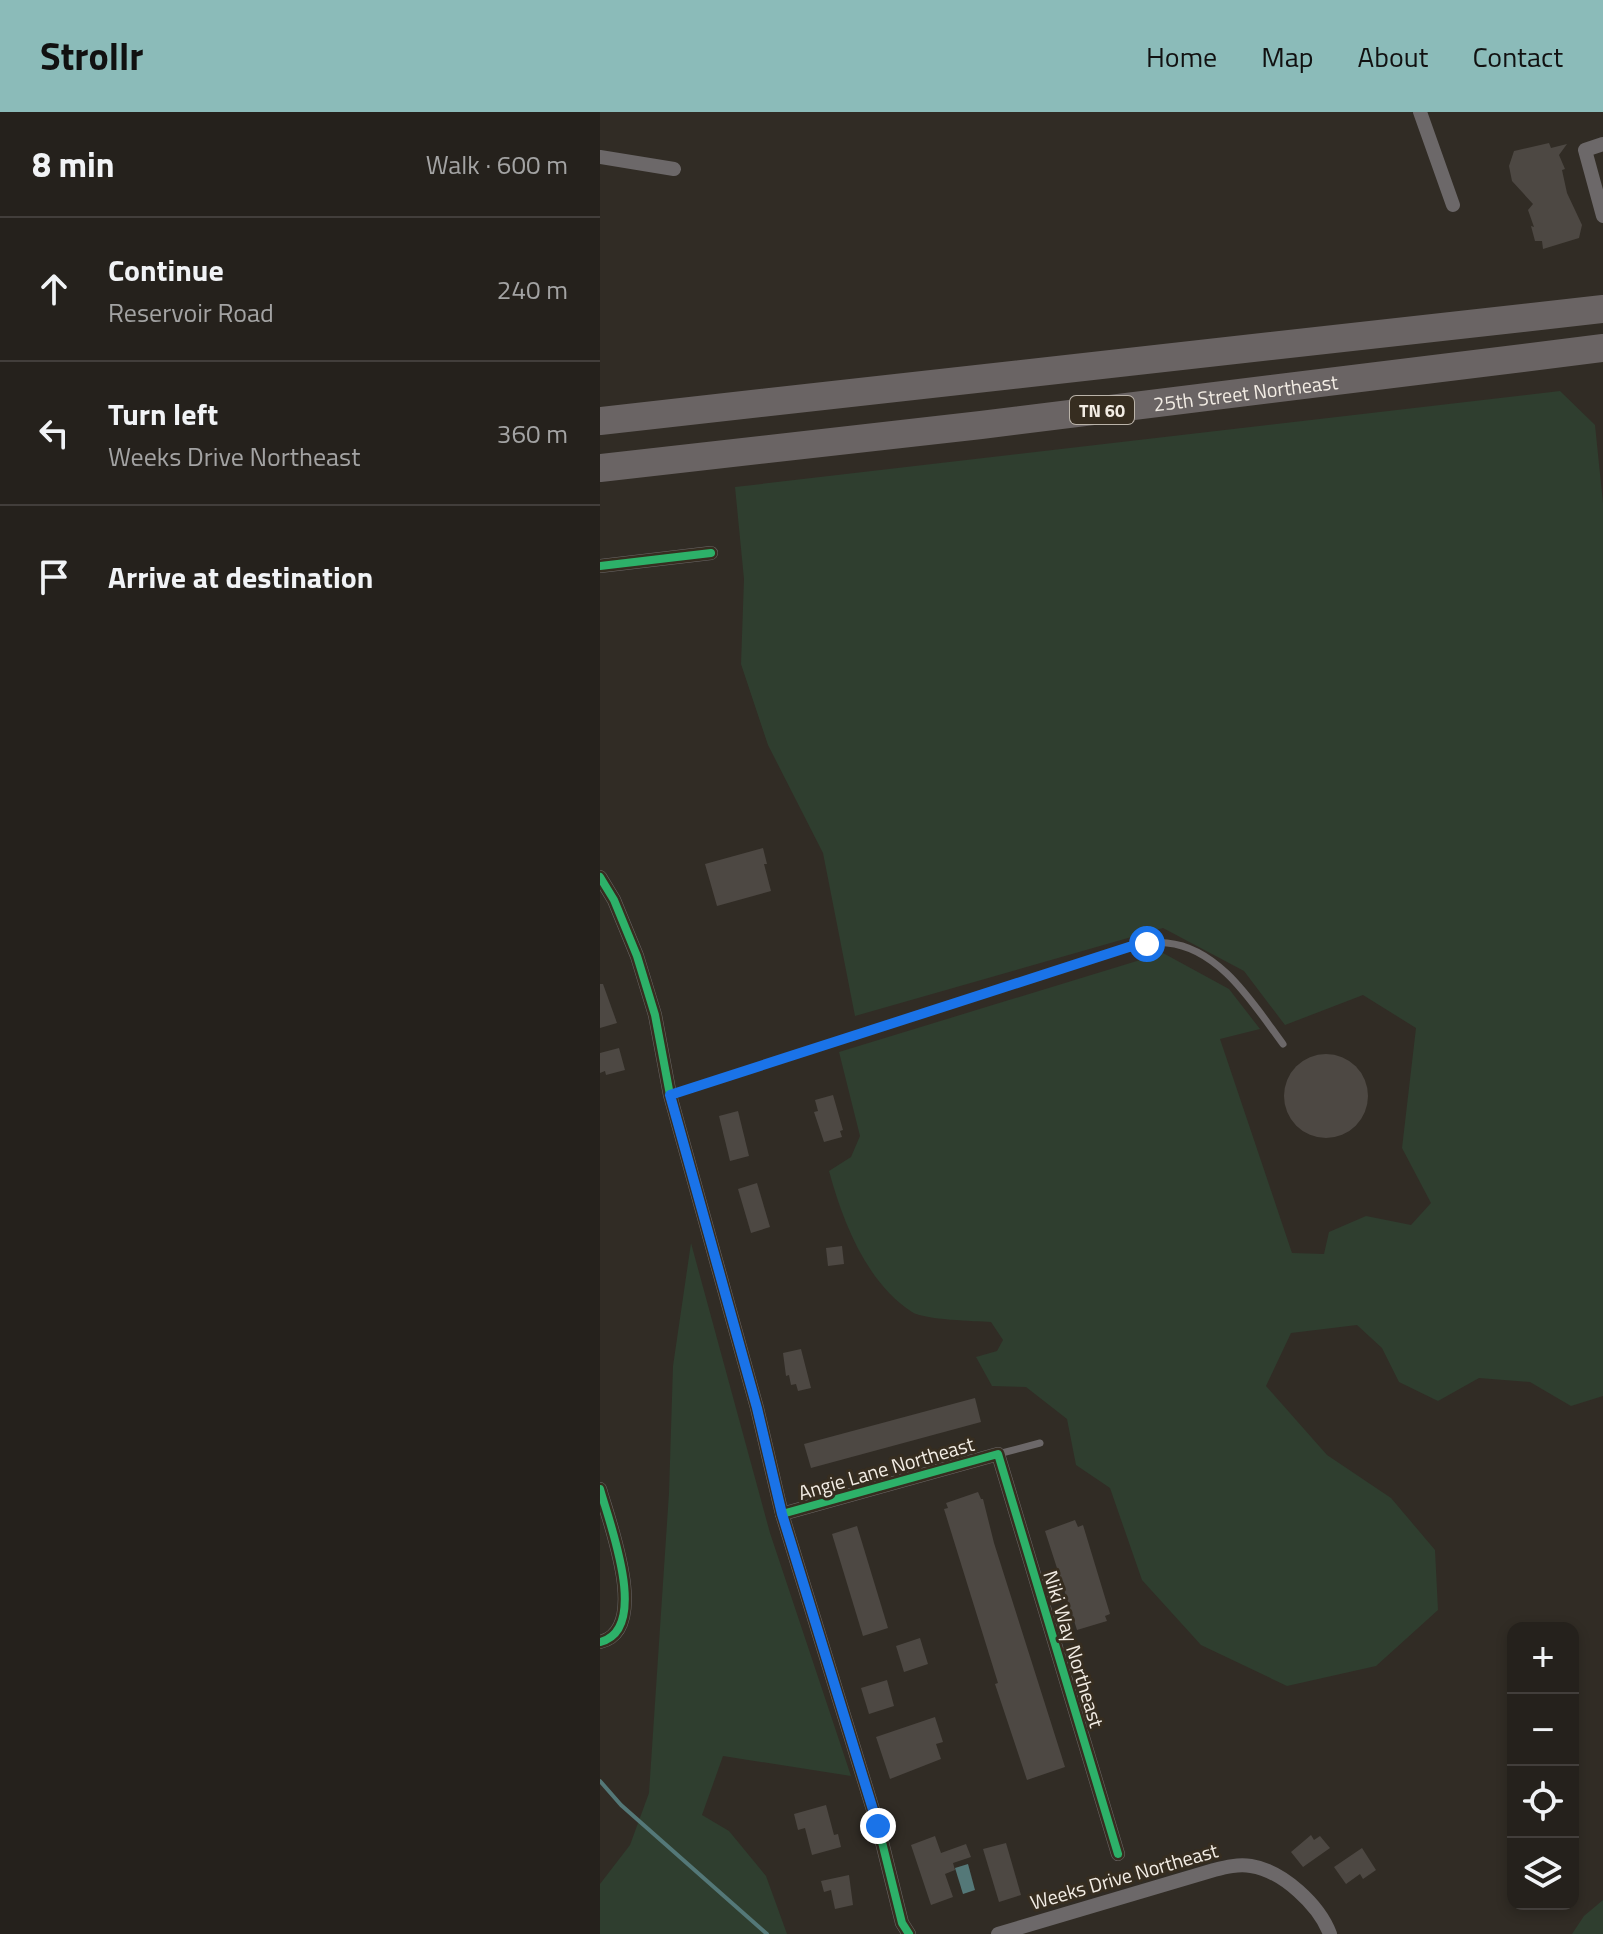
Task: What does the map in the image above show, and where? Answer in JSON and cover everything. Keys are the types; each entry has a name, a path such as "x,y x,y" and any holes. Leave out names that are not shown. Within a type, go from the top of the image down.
{"highway":[{"name":"TN 60","path":"600,421 1603,309"},
{"name":"25th Street Northeast","path":"608,470 1603,348"},
{"path":"600,401 619,401 672,412"}],"street":[{"path":"1420,112 1453,205"},
{"path":"1603,144 1585,150 1603,216"},
{"path":"600,157 674,169"},
{"path":"600,566 711,553"},
{"path":"600,877 614,900 637,956 655,1015 670,1095 757,1408 782,1514 878,1826 902,1923 909,1934"},
{"name":"Angie Lane Northeast","path":"782,1514 998,1454"},
{"name":"Niki Way Northeast","path":"998,1454 1118,1854"},
{"path":"600,1489 619,1562 626,1605 619,1632 600,1642"},
{"name":"Weeks Drive Northeast","path":"998,1934 1214,1870 1247,1866 1261,1868 1286,1883 1317,1910 1330,1934"}],"lane":[{"path":"670,1095 1129,947 1147,944 1177,945 1223,968 1283,1044"},
{"path":"998,1454 1040,1443"}],"green space":[{"path":"1560,391 1595,425 1603,503 1603,1396 1571,1406 1530,1382 1479,1378 1438,1401 1399,1382 1382,1348 1357,1325 1291,1333 1266,1386 1327,1455 1391,1498 1435,1550 1438,1610 1376,1666 1287,1686 1201,1645 1142,1580 1110,1488 1076,1465 1067,1419 1026,1387 992,1386 976,1357 997,1351 1003,1340 991,1322 918,1315 896,1299 869,1268 849,1230 829,1171 851,1157 860,1136 839,1052 1163,953 1229,989 1260,1029 1220,1039 1292,1253 1324,1254 1329,1232 1366,1216 1411,1225 1431,1203 1402,1148 1416,1028 1363,995 1285,1025 1244,971 1163,928 855,1016 823,853 768,745 741,664 744,579 735,487"},
{"path":"691,1243 770,1533 851,1776 723,1756 702,1815 729,1831 766,1876 787,1934 600,1934 600,1884 630,1845 649,1793 669,1493 673,1366"},
{"path":"1603,1900 1603,1934 1572,1934 1584,1916"}],"water":[{"path":"968,1864 975,1890 963,1894 955,1868"}],"building":[{"path":"1549,143 1551,148 1567,144 1559,155 1565,169 1562,170 1567,193 1582,225 1579,238 1543,249 1542,241 1535,241 1531,226 1534,227 1528,210 1533,204 1512,181 1509,166 1514,151"},
{"path":"763,848 771,891 717,906 705,864"},
{"path":"600,984 603,984 617,1023 600,1028"},
{"path":"619,1048 625,1070 606,1075 605,1071 600,1073 600,1053"},
{"path":"1326,1054 1342,1057 1356,1066 1365,1080 1368,1096 1365,1112 1356,1126 1342,1135 1326,1138 1310,1135 1296,1126 1287,1112 1284,1096 1287,1080 1296,1066 1310,1057"},
{"path":"833,1095 843,1130 840,1131 842,1137 824,1142 814,1112 818,1111 815,1100"},
{"path":"738,1111 749,1156 730,1161 719,1116"},
{"path":"757,1183 770,1227 751,1233 738,1189"},
{"path":"842,1246 844,1264 828,1266 826,1248"},
{"path":"801,1349 811,1388 798,1391 796,1384 791,1385 789,1375 786,1376 783,1353"},
{"path":"975,1398 981,1422 811,1468 804,1444"},
{"path":"978,1492 983,1499 1065,1767 1027,1780 995,1684 998,1683 944,1509 948,1508 946,1503"},
{"path":"1075,1520 1078,1527 1083,1525 1110,1614 1105,1616 1107,1621 1077,1630 1045,1531"},
{"path":"857,1526 888,1628 863,1636 832,1534"},
{"path":"920,1638 928,1664 904,1672 896,1646"},
{"path":"887,1680 894,1706 869,1714 861,1688"},
{"path":"935,1717 943,1742 936,1744 941,1759 890,1779 876,1737"},
{"path":"826,1805 834,1835 838,1834 841,1847 812,1855 805,1828 798,1830 794,1814"},
{"path":"1311,1835 1314,1840 1320,1836 1330,1848 1303,1867 1291,1852"},
{"path":"935,1836 941,1853 966,1844 971,1857 953,1863 955,1870 945,1874 953,1897 931,1905 911,1845"},
{"path":"1006,1843 1021,1895 999,1902 983,1849"},
{"path":"1362,1848 1376,1870 1363,1879 1360,1874 1346,1884 1334,1867"},
{"path":"849,1875 853,1905 835,1909 831,1890 824,1892 821,1881"}],"waterway":[{"path":"600,1781 621,1805 767,1934"}],"cycle path":[{"path":"600,566 711,553"},
{"path":"600,877 614,900 637,956 655,1015 670,1095 757,1408 782,1514 878,1826 902,1923 909,1934"},
{"path":"782,1514 998,1454 1118,1854"},
{"path":"600,1489 617,1549 625,1597 623,1618 615,1633 600,1642"}],"route":[{"path":"878,1826 782,1514 757,1408 670,1095 1129,947 1147,944"}]}
